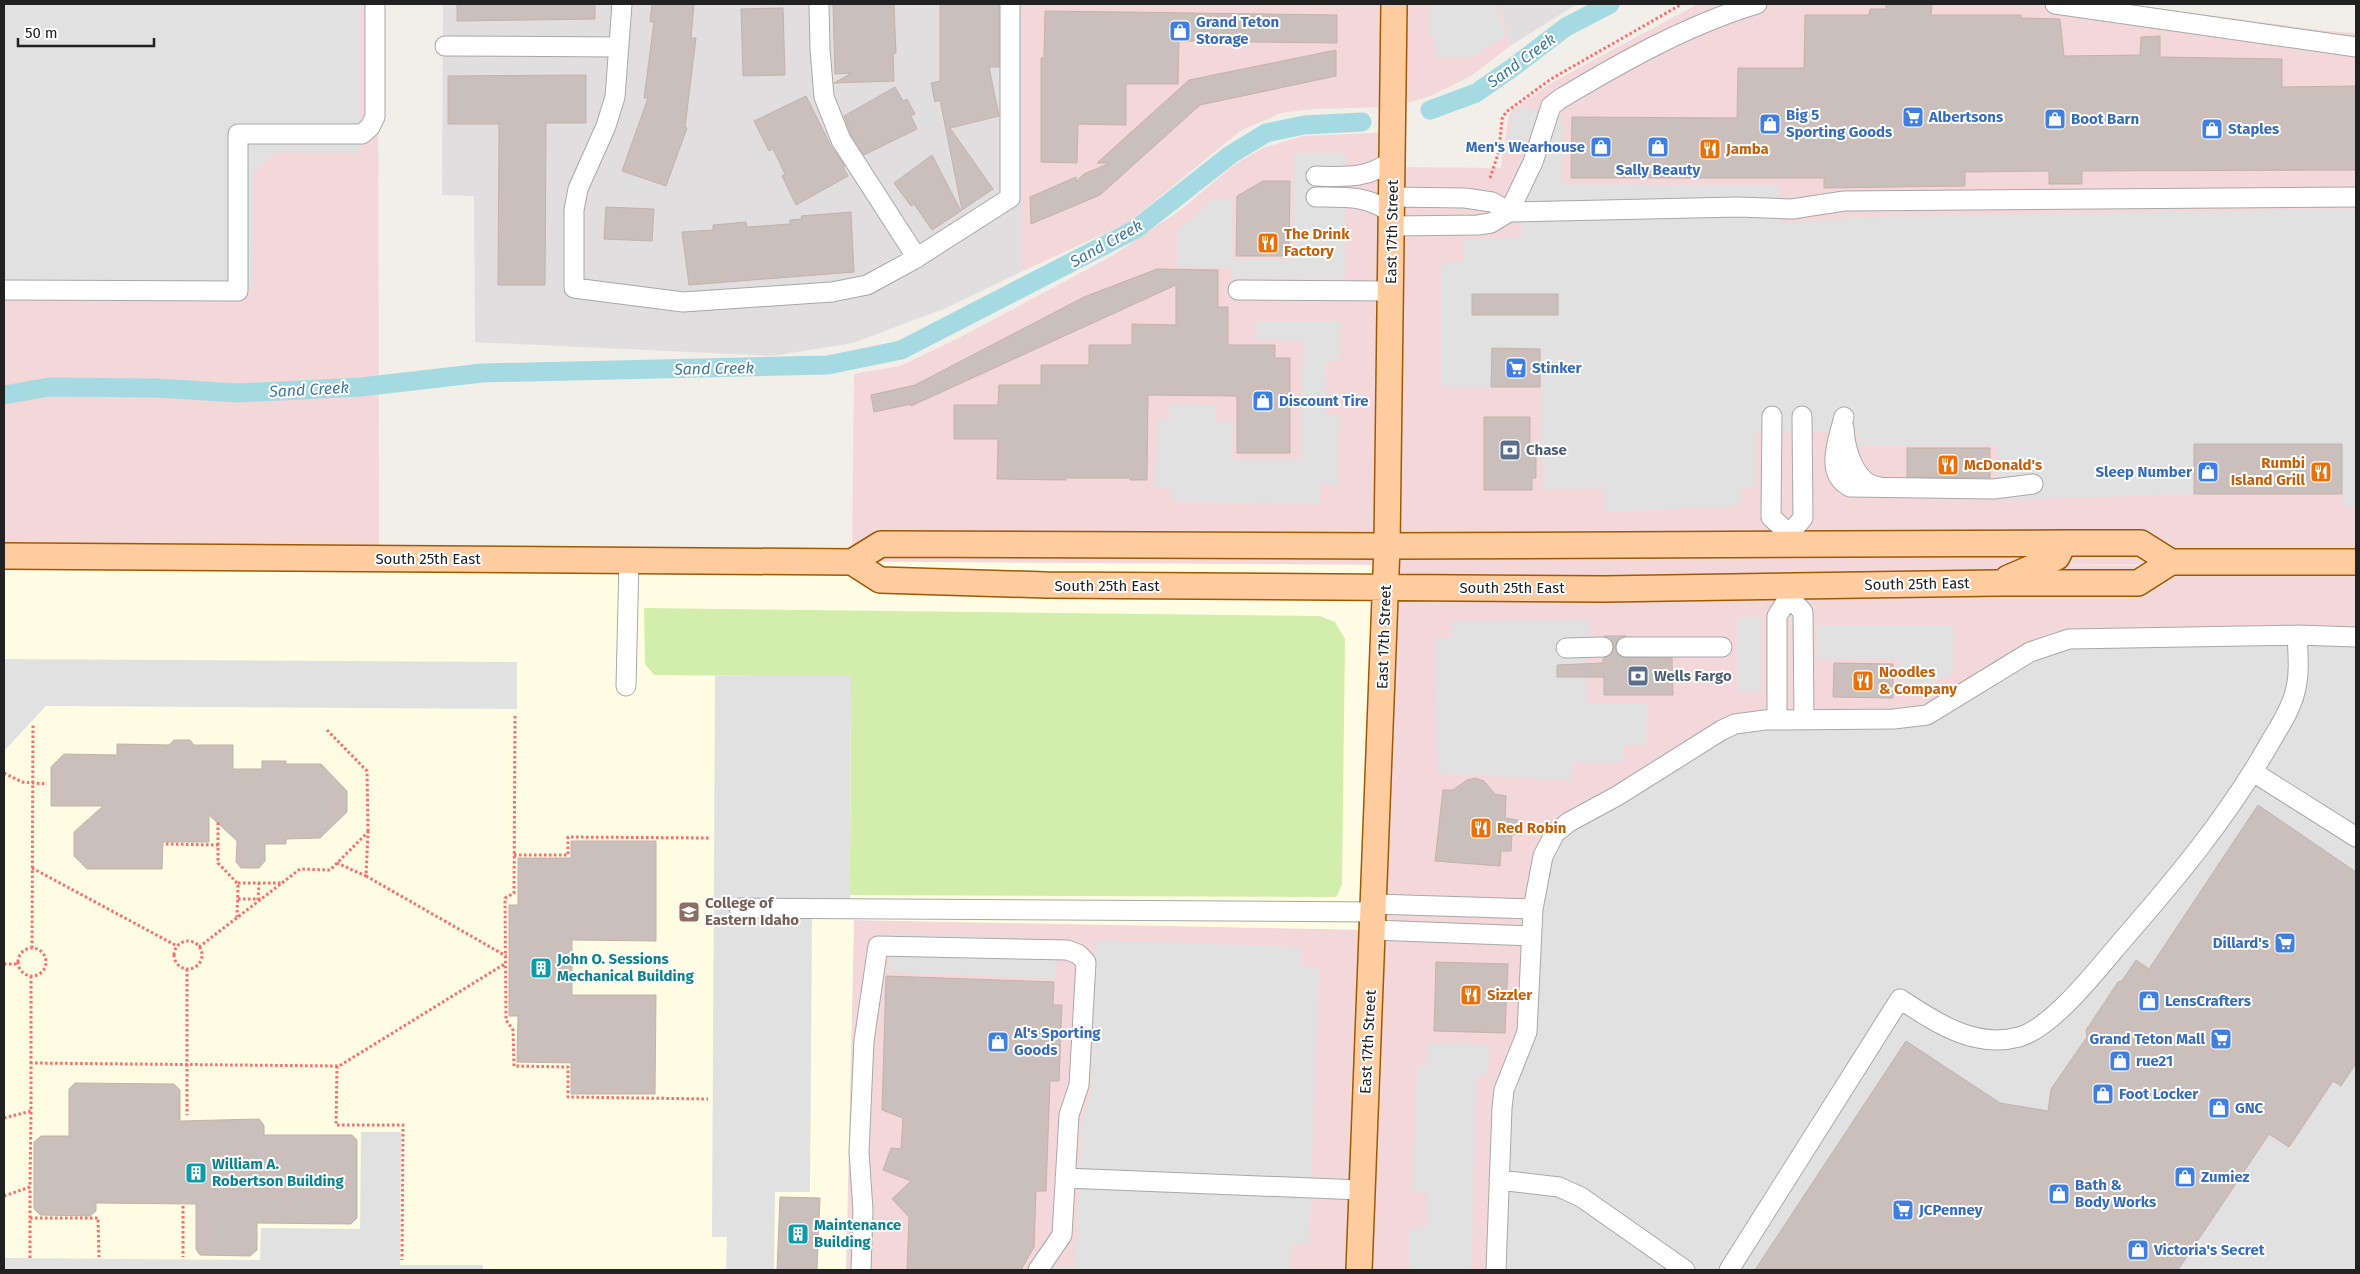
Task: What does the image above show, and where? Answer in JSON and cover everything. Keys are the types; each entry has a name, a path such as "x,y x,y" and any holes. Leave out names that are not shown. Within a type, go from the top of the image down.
{"main road":[{"name":"East 17th Street","path":"1359,1270 1386,587 1394,4"},
{"path":"852,562 881,544 1387,546 1789,539 2141,543 2171,562 2356,562"},
{"path":"1997,582 2057,557 2064,543"},
{"name":"South 25th East","path":"4,556 852,562 880,580 1046,585 1788,591 1997,582 2138,583 2171,562"}],"lane":[{"path":"4,290 238,291 238,134 362,134 370,127 375,117 375,4"},
{"path":"622,4 615,97 606,126 578,189 574,210 574,288 683,302 832,292 867,284 917,258 1010,198 1010,4"},
{"path":"819,4 824,97 841,140 917,258"},
{"path":"1316,197 1365,199 1392,212 1478,224 1491,223 1508,212 1533,162 1551,106 1555,102 1623,61 1721,15 1757,4"},
{"path":"2055,4 2356,47"},
{"path":"445,46 619,47"},
{"path":"1316,176 1362,176 1382,168 1392,160"},
{"path":"1392,212 1465,198 1492,202 1508,212 1738,207 1792,209 1844,201 2356,197"},
{"path":"1238,290 1391,291"},
{"path":"1772,416 1771,518 1789,539 1803,518 1802,416"},
{"path":"1844,417 1836,452 1835,471 1838,480 1855,488 1994,489 2033,484"},
{"path":"626,686 629,560"},
{"path":"1788,591 1803,612 1804,720"},
{"path":"1777,720 1777,616 1788,591"},
{"path":"1729,1270 1900,999 1940,1026 1976,1038 2006,1039 2020,1036 2035,1028 2068,1002 2161,896 2213,832 2253,772 2295,693 2298,665 2297,636"},
{"path":"1496,1270 1504,1090 1527,1032 1532,909 1544,856 1555,833 1569,822 1617,796 1722,730 1742,723 1765,720 1894,719 1928,715 2030,652 2069,639 2356,637"},
{"path":"1566,648 1603,647"},
{"path":"1626,647 1722,647"},
{"path":"2253,772 2356,837"},
{"path":"739,908 1373,915 1532,909"},
{"path":"1373,915 1531,936"},
{"path":"861,1270 863,1210 859,1152 864,1041 878,946 1067,950 1078,954 1086,962 1079,1085 1068,1115 1062,1235 1038,1270"},
{"path":"1065,1178 1361,1190"},
{"path":"1499,1180 1559,1187 1580,1197 1685,1270"}],"path":[{"path":"515,716 514,893 506,898 506,1020 513,1030 514,1066 568,1067 568,1098 708,1099"},
{"path":"32,948 33,723"},
{"path":"327,730 367,771 368,832 366,876"},
{"path":"4,773 22,782 47,784"},
{"path":"218,822 218,863 238,883 237,918"},
{"path":"199,947 300,870 330,870 368,832"},
{"path":"514,855 568,855 568,837 710,838"},
{"path":"166,844 218,845"},
{"path":"337,863 366,876 506,956"},
{"path":"32,868 177,946"},
{"path":"238,883 282,883"},
{"path":"258,883 259,900"},
{"path":"238,899 259,900"},
{"path":"187,941 199,947 201,955 199,963 187,969 178,965 174,952 177,946 187,941"},
{"path":"32,948 40,951 46,962 40,974 31,976 22,973 18,959 23,951 32,948"},
{"path":"31,1063 337,1066 506,963"},
{"path":"4,964 18,964"},
{"path":"187,969 187,1115"},
{"path":"30,1258 31,976"},
{"path":"337,1066 336,1124 403,1124 402,1260"},
{"path":"4,1118 31,1110"},
{"path":"4,1196 30,1187"},
{"path":"183,1206 183,1257"},
{"path":"30,1218 98,1218 99,1257"}],"shaded area":[{"path":"4,4 378,4 379,559 4,556"},
{"path":"4,4 360,4 360,153 277,152 254,171 253,287 4,285"},
{"path":"443,4 1021,4 1021,272 946,308 853,343 772,356 475,342 474,196 442,195"},
{"path":"1021,4 1499,4 1510,46 1471,76 1428,97 1393,107 1313,109 1281,113 1240,131 1129,222 1021,272"},
{"path":"1429,4 1496,4 1505,37 1471,57 1435,58 1434,35 1429,35"},
{"path":"1499,4 1577,4 1510,46"},
{"path":"1698,4 2124,4 2327,31 2356,33 2356,564 1964,565 2356,567 2356,1270 1361,1270 1386,565 852,562 854,374 900,366 959,338 1112,256 1182,209 1234,165 1263,148 1303,136 1393,132 1393,167 1501,168 1511,111 1553,82"},
{"path":"1521,106 1563,119 1562,184 1780,186 1779,224 1864,217 2356,209 2356,507 2343,507 2341,444 2195,444 2194,494 1996,500 1997,445 1859,446 1858,431 1755,431 1755,487 1741,488 1740,506 1605,512 1604,488 1543,489 1540,349 1492,348 1491,387 1441,387 1442,262 1464,261 1464,239 1521,238 1524,148 1507,146 1513,112"},
{"path":"1294,154 1345,154 1346,278 1231,278 1231,268 1178,268 1178,230 1214,199 1232,199 1233,259 1294,259"},
{"path":"1255,321 1341,322 1340,362 1326,362 1325,416 1339,416 1338,485 1321,484 1320,504 1172,502 1172,487 1156,487 1157,418 1169,419 1169,404 1216,405 1216,422 1233,422 1232,459 1301,460 1303,341 1255,339"},
{"name":"College of Eastern Idaho","path":"4,556 1386,565 1373,930 854,920 846,1270 4,1270"},
{"path":"1737,618 1762,618 1762,691 1737,691"},
{"path":"1589,620 1587,703 1647,703 1646,745 1624,745 1623,763 1573,762 1572,781 1437,773 1435,638 1451,638 1451,621"},
{"path":"1817,625 1954,625 1954,671 1929,687 1900,680 1900,659 1817,659"},
{"path":"2356,637 2356,1270 1496,1270 1502,1108 1527,1032 1531,936 1555,833 1722,730 1927,715 2069,639"},
{"path":"4,659 517,662 517,709 46,706 4,751"},
{"path":"715,676 851,676 850,917 812,917 810,1192 775,1192 774,1270 730,1270 726,1268 727,1237 712,1237"},
{"path":"854,920 1373,930 1359,1270 846,1270"},
{"path":"890,933 1057,940 1056,979 889,972"},
{"path":"1096,940 1302,947 1302,967 1319,968 1309,1244 1291,1244 1290,1270 1048,1270 1048,1265 1075,1267 1083,1117 1091,1095"},
{"path":"1428,1043 1489,1045 1488,1075 1477,1075 1471,1270 1409,1270 1410,1228 1427,1228 1428,1192 1413,1192 1417,1066 1427,1066"},
{"path":"361,1132 401,1132 400,1265 483,1265 483,1270 4,1270 4,1258 260,1260 261,1228 360,1229"}],"green space":[{"path":"644,608 1320,616 1335,622 1345,639 1342,885 1336,897 850,895 851,677 654,675 645,664"}],"building":[{"path":"457,4 595,4 595,19 457,21"},
{"path":"652,4 694,4 691,38 696,38 685,127 687,128 666,186 622,171 648,98 644,98 654,22 650,22"},
{"path":"833,4 894,4 896,53 893,54 894,81 834,83 852,73 835,74"},
{"path":"940,4 999,4 999,67 989,67 999,116 950,128 993,189 962,210 940,100 935,102 931,83 940,81"},
{"path":"1886,4 1932,4 1931,15 2021,15 2021,18 2060,19 2064,56 2140,55 2141,37 2160,36 2160,57 2282,59 2282,87 2356,86 2356,170 2082,171 2082,184 2049,184 2049,171 1965,172 1965,186 1824,188 1824,178 1571,178 1572,117 1737,118 1738,68 1804,68 1805,15 1869,15 1870,9 1886,9"},
{"path":"783,8 785,75 743,76 741,9"},
{"path":"1045,11 1337,15 1337,43 1179,41 1178,84 1126,84 1126,125 1078,124 1077,163 1041,162 1041,58 1044,58"},
{"path":"1336,50 1336,76 1200,105 1100,195 1031,224 1030,197 1076,177 1076,181 1084,174 1110,163 1097,163 1189,80"},
{"path":"586,75 586,123 546,123 545,285 498,285 499,124 448,124 448,76"},
{"path":"895,87 903,101 907,99 915,114 911,116 917,129 864,155 851,135 844,116"},
{"path":"806,96 831,146 845,166 843,167 848,176 796,205 782,176 785,174 773,149 769,151 754,121"},
{"path":"932,155 961,211 932,230 914,204 911,206 894,183"},
{"path":"1263,181 1290,181 1289,256 1236,256 1237,196"},
{"path":"606,207 654,209 652,241 604,239"},
{"path":"851,212 854,272 689,285 682,232 713,230 713,225 746,222 747,227 790,224 790,220 802,219 801,216"},
{"path":"1157,269 1218,270 1218,307 1228,307 1228,345 1275,345 1275,358 1290,358 1290,453 1237,453 1237,396 1148,395 1147,480 1130,480 1130,478 1066,478 1066,480 997,479 998,439 954,439 954,405 998,405 999,385 1041,385 1041,365 1089,365 1089,345 1132,345 1132,324 1176,325 1176,285 911,406 911,404 874,412 871,395 915,385 1084,297"},
{"path":"1472,294 1558,294 1558,315 1472,315"},
{"name":"Stinker","path":"1492,348 1540,349 1540,387 1491,387"},
{"name":"Chase","path":"1484,417 1530,417 1530,445 1536,445 1536,478 1532,478 1532,490 1484,490"},
{"path":"2194,444 2342,444 2342,494 2194,494"},
{"name":"McDonald's","path":"1907,448 1990,448 1990,478 1907,477"},
{"name":"Wells Fargo","path":"1604,636 1626,636 1617,641 1615,647 1621,657 1672,658 1673,695 1604,695 1604,677 1557,677 1557,665 1603,663 1603,658 1609,656 1614,647 1612,641"},
{"name":"Noodles & Company","path":"1834,663 1893,664 1893,698 1833,697"},
{"path":"174,740 190,740 194,745 233,745 233,769 262,769 262,761 286,761 286,764 321,764 347,791 347,812 320,838 286,839 286,844 265,844 265,861 259,868 241,868 236,862 237,841 209,815 209,842 163,842 162,869 87,869 74,856 74,832 103,806 51,806 51,767 64,754 117,755 117,744 169,745"},
{"name":"Red Robin","path":"1475,778 1484,781 1495,794 1506,796 1505,818 1524,821 1522,835 1512,834 1511,851 1501,851 1500,866 1435,861 1443,790 1453,790 1467,780"},
{"name":"Grand Teton Mall","path":"2258,805 2356,872 2356,1063 2341,1086 2333,1081 2289,1147 2269,1134 2178,1270 1755,1270 1906,1041 2000,1103 2048,1111 2051,1089 2087,1037 2086,1030 2118,982 2122,981 2136,960 2149,969"},
{"name":"John O. Sessions Mechanical Building","path":"571,841 656,841 656,941 572,940 572,995 656,995 655,1094 571,1094 571,1063 517,1062 518,1016 509,1016 509,905 518,905 518,858 571,858"},
{"name":"Sizzler","path":"1436,962 1508,964 1505,1033 1434,1031"},
{"path":"886,976 1054,982 1053,1005 1062,1005 1059,1081 1050,1081 1046,1191 1036,1191 1034,1247 1021,1270 907,1270 909,1217 892,1199 911,1181 883,1170 891,1148 901,1149 903,1118 882,1110"},
{"name":"William A. Robertson Building","path":"75,1083 174,1084 180,1090 180,1121 259,1119 264,1125 264,1135 352,1135 357,1140 357,1218 351,1224 257,1223 257,1250 250,1256 200,1255 196,1249 196,1204 96,1203 96,1211 90,1216 40,1215 34,1209 34,1142 41,1136 69,1136 69,1089"},
{"name":"Maintenance Building","path":"780,1197 820,1198 817,1270 777,1270"}],"waterway":[{"name":"Sand Creek","path":"1430,110 1476,93 1566,27 1610,4"},
{"name":"Sand Creek","path":"4,395 49,387 157,388 237,393 361,387 482,373 828,365 901,350 1136,229 1230,155 1266,133 1304,125 1362,122"}],"place":[{"name":"Grand Teton Storage","path":"1180,31"},
{"name":"Albertsons","path":"1913,117"},
{"name":"Boot Barn","path":"2055,119"},
{"name":"Big 5 Sporting Goods","path":"1770,124"},
{"name":"Staples","path":"2212,129"},
{"name":"Men's Wearhouse","path":"1601,147"},
{"name":"Sally Beauty","path":"1658,147"},
{"name":"Jamba","path":"1710,149"},
{"name":"The Drink Factory","path":"1268,243"},
{"name":"Stinker","path":"1516,368"},
{"name":"Discount Tire","path":"1263,401"},
{"name":"Chase","path":"1510,450"},
{"name":"McDonald's","path":"1948,465"},
{"name":"Sleep Number","path":"2208,472"},
{"name":"Rumbi Island Grill","path":"2321,472"},
{"name":"Wells Fargo","path":"1638,676"},
{"name":"Noodles & Company","path":"1863,681"},
{"name":"Red Robin","path":"1481,828"},
{"name":"College of Eastern Idaho","path":"689,912"},
{"name":"Dillard's","path":"2285,943"},
{"name":"John O. Sessions Mechanical Building","path":"541,968"},
{"name":"Sizzler","path":"1471,995"},
{"name":"LensCrafters","path":"2149,1001"},
{"name":"Grand Teton Mall","path":"2221,1039"},
{"name":"Al's Sporting Goods","path":"998,1042"},
{"name":"rue21","path":"2120,1061"},
{"name":"Foot Locker","path":"2103,1094"},
{"name":"GNC","path":"2219,1108"},
{"name":"William A. Robertson Building","path":"196,1173"},
{"name":"Zumiez","path":"2185,1177"},
{"name":"Bath & Body Works","path":"2059,1194"},
{"name":"JCPenney","path":"1903,1210"},
{"name":"Maintenance Building","path":"798,1234"},
{"name":"Victoria's Secret","path":"2138,1250"}]}
